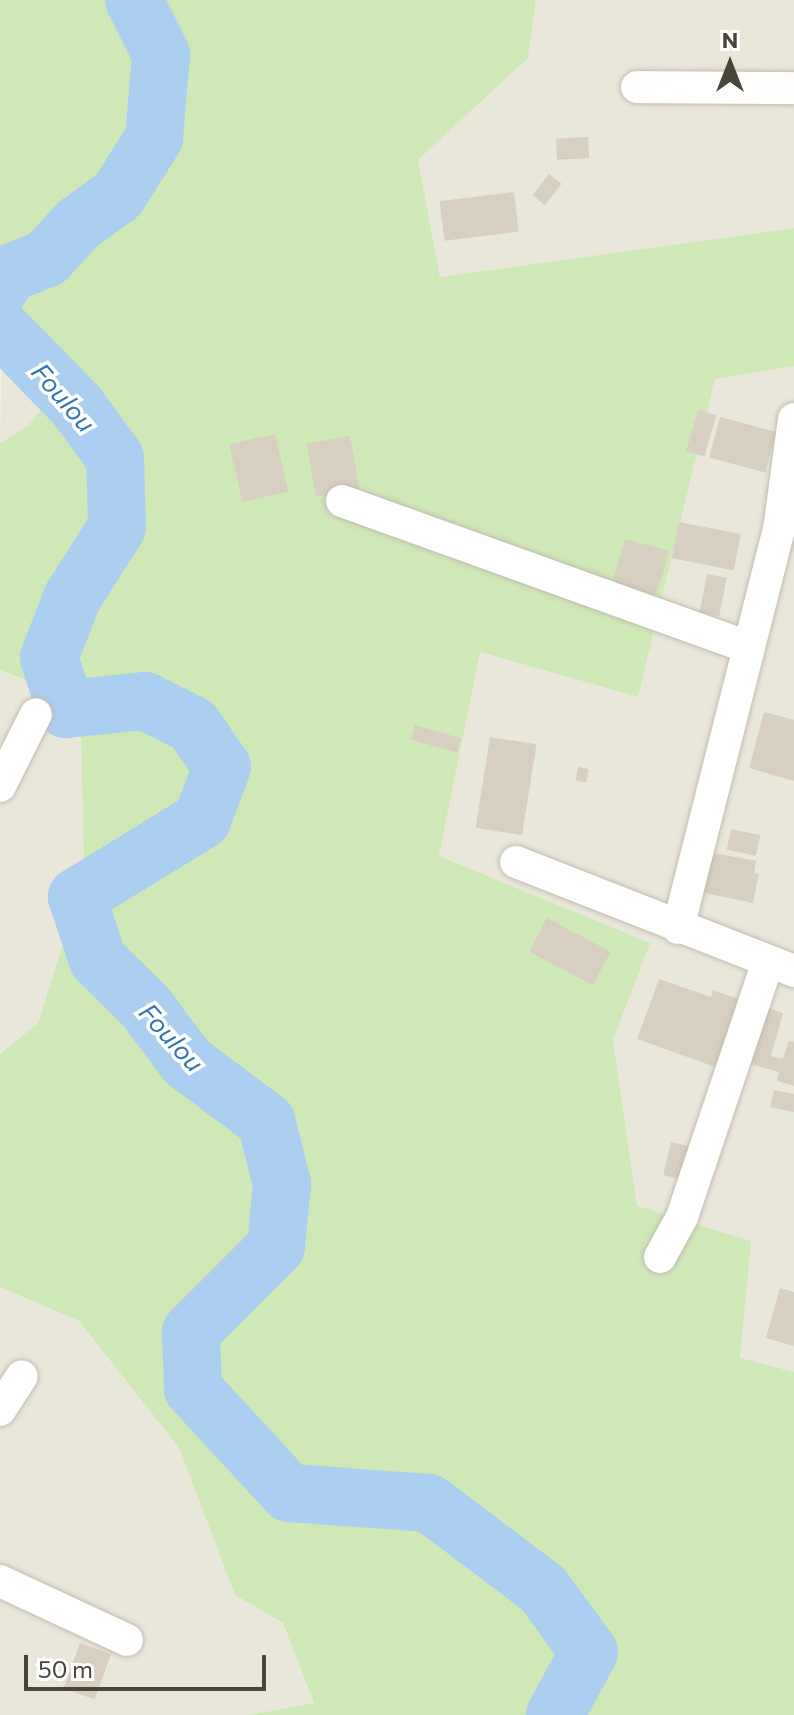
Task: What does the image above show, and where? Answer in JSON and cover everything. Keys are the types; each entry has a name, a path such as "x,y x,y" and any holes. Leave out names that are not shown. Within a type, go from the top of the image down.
{"street":[{"path":"637,87 794,88"},
{"path":"678,928 779,530 794,419"},
{"path":"342,501 747,647"},
{"path":"0,786 36,714"},
{"path":"516,862 781,967 682,1217 660,1257"},
{"path":"0,1410 22,1376"},
{"path":"0,1581 127,1640"}],"shaded area":[{"path":"536,0 794,0 794,228 440,277 418,160 528,58"},
{"path":"2,310 48,335 61,385 28,426 0,443"},
{"path":"794,366 794,1372 740,1359 750,1241 637,1207 613,1040 649,943 439,856 480,652 638,697 715,379"},
{"path":"0,670 58,693 81,739 84,876 38,1023 0,1054"},
{"path":"0,1287 79,1321 179,1448 235,1595 283,1623 314,1703 249,1715 0,1715"}],"green space":[{"path":"0,0 536,0 528,58 418,160 440,277 794,228 794,366 715,379 638,697 480,652 439,856 650,943 613,1040 637,1206 751,1241 740,1358 794,1372 794,1715 249,1715 314,1703 283,1623 235,1595 179,1448 79,1321 0,1287 0,1054 38,1023 84,876 81,739 58,693 0,670 0,443 28,426 61,385 48,335 0,310"}],"building":[{"path":"588,137 589,158 557,160 556,139"},
{"path":"549,174 562,184 545,205 532,195"},
{"path":"514,192 519,232 444,241 440,201"},
{"path":"698,410 716,415 704,457 686,451"},
{"path":"720,417 776,432 765,473 709,458"},
{"path":"275,434 288,491 242,502 229,445"},
{"path":"350,436 359,489 316,497 307,444"},
{"path":"679,522 741,534 734,570 672,558"},
{"path":"625,539 669,551 656,595 639,590 635,606 608,598"},
{"path":"707,574 727,578 719,616 700,612"},
{"path":"764,712 794,720 794,781 749,768"},
{"path":"415,725 461,738 457,753 411,739"},
{"path":"490,737 536,744 522,835 476,828"},
{"path":"578,767 589,769 586,783 576,781"},
{"path":"731,829 760,835 756,856 727,850"},
{"path":"709,852 756,861 754,873 759,874 753,903 700,892"},
{"path":"547,918 611,952 593,985 529,952"},
{"path":"659,979 711,997 713,990 749,1003 721,1069 637,1039"},
{"path":"760,1006 783,1013 771,1056 783,1059 789,1041 794,1042 794,1086 777,1081 779,1072 743,1062"},
{"path":"774,1090 794,1094 794,1112 770,1107"},
{"path":"671,1142 698,1148 691,1181 663,1175"},
{"path":"780,1288 794,1292 794,1346 766,1338"},
{"path":"80,1643 111,1654 95,1699 64,1688"}],"waterway":[{"name":"Foulou","path":"0,288 8,274 47,258 78,224 118,195 154,138 161,54 134,0"},
{"name":"Foulou","path":"0,327 77,406 115,458 117,527 72,598 49,658 66,709 145,701 193,725 222,767 202,820 77,897 98,960 145,1006 187,1062 266,1121 282,1184 276,1247 191,1332 193,1389 289,1493 429,1503 543,1589 589,1652 555,1715"}]}
